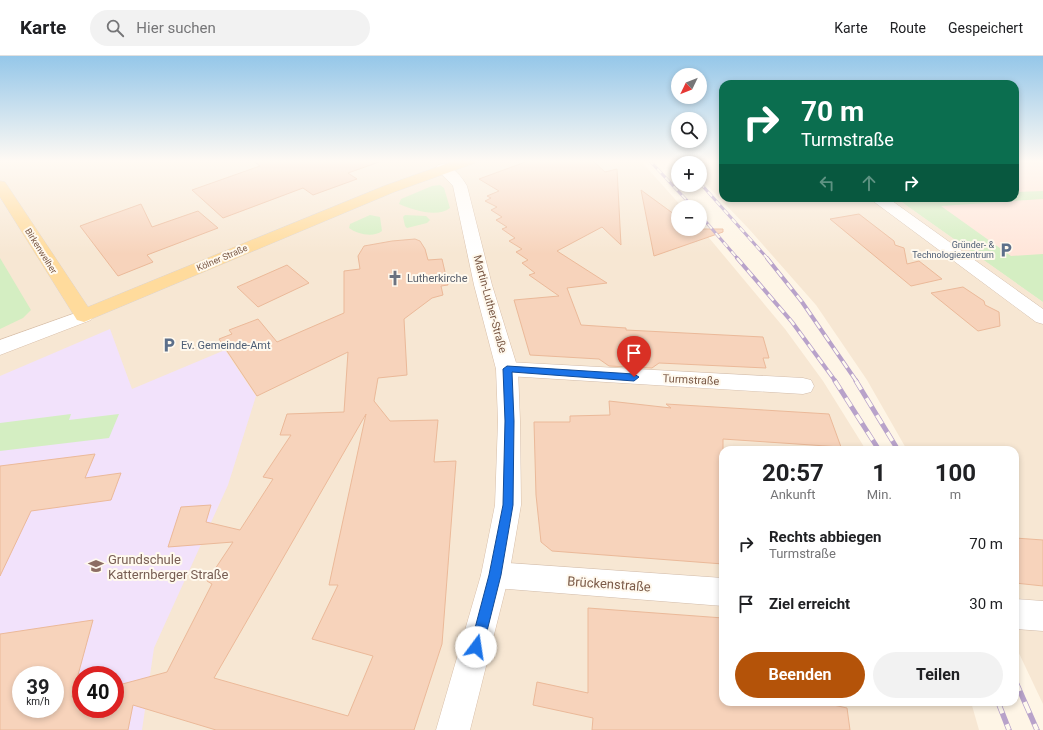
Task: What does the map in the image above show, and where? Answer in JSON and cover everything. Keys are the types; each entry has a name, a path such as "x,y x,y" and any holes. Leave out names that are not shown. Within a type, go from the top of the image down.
{"main road":[{"name":"Birkenweiher","path":"4,191 84,316"},
{"name":"Kölner Straße","path":"84,316 384,191"}],"street":[{"name":"Martin-Luther-Straße","path":"453,730 495,575 508,505 509,421 507,369 483,285 461,191"},
{"path":"884,202 1043,318"},
{"name":"Kölner Straße","path":"0,348 84,316"},
{"name":"Turmstraße","path":"507,369 803,386"},
{"name":"Brückenstraße","path":"495,575 719,592"},
{"path":"1019,614 1043,616"}],"shaded area":[{"path":"0,191 668,191 676,200 671,200 671,236 707,235 785,329 823,381 864,446 719,446 719,706 972,706 979,730 0,730"},
{"path":"713,191 719,191 719,198"},
{"name":"Gründer- & Technologiezentrum","path":"1019,191 1043,191 1043,302 902,202 1019,202"},
{"path":"723,202 902,202 1043,302 1043,704 1019,653 1019,446 905,446 867,380 816,305"},
{"name":"Grundschule Katternberger Straße","path":"110,329 132,389 225,350 256,396 228,485 154,648 142,730 0,730 0,376"}],"green space":[{"path":"419,191 445,191 450,208 439,212 425,212 411,209 399,204 401,199"},
{"path":"1043,191 1043,199 1019,201 1019,192"},
{"path":"902,202 999,202 941,206 1011,256 1043,254 1043,302"},
{"path":"370,215 380,217 382,231 370,235 356,232 349,228 350,224"},
{"path":"405,215 426,216 430,220 427,223 407,228 403,217"},
{"path":"0,258 31,310 23,318 0,329"},
{"path":"71,414 69,420 119,414 109,438 0,451 0,423"}],"building":[{"path":"194,191 294,191 223,218"},
{"path":"308,191 323,191 313,195"},
{"path":"498,191 618,191 621,245 602,227 557,251 607,283 567,288 581,325 626,328 626,330 763,337 769,358 763,358 766,368 659,363 652,368 609,366 599,359 530,355 514,300 559,296 529,275 535,273 522,263 528,260 516,252 522,249 509,241 515,238 502,229 507,227 496,220 502,217 491,210 497,207 485,201 491,198 487,196"},
{"path":"641,191 671,212 671,236 707,236 707,229 723,229 723,232 654,256"},
{"path":"141,204 152,227 198,211 218,228 147,255 153,262 118,276 80,226"},
{"path":"859,214 894,241 895,245 904,248 907,264 919,261 942,279 911,286 830,219"},
{"path":"415,239 420,241 425,249 428,260 442,259 448,285 441,286 443,295 432,298 404,319 407,375 378,378 374,401 390,421 438,420 434,462 456,461 442,644 414,730 216,730 133,705 128,730 0,730 0,634 93,620 80,666 72,666 72,718 124,718 124,684 167,672 212,584 207,581 233,542 168,547 181,507 211,505 206,522 240,530 273,479 263,477 291,435 280,435 287,414 344,412 348,352 257,396 219,339 232,334 229,330 258,319 277,342 344,313 344,271 360,269 358,256 364,246 392,241","holes":["366,414 329,585 338,585 312,639 373,656 348,716 214,678"]},
{"path":"287,265 309,283 258,307 237,287"},
{"path":"963,287 984,301 985,305 999,312 1000,326 978,331 931,293"},
{"path":"609,401 671,408 666,404 829,414 841,446 723,439 723,446 719,446 719,564 552,551 541,542 536,495 534,422 570,422 570,416 610,415"},
{"path":"95,454 85,478 121,473 111,500 31,511 0,576 0,466"},
{"path":"1019,538 1043,540 1043,586 1019,583"},
{"path":"588,608 719,618 719,706 838,706 847,708 850,730 592,730 593,718 533,705 537,682 588,693"}],"railway":[{"path":"678,191 686,200"},
{"path":"708,191 768,259"},
{"path":"707,223 738,259"},
{"path":"737,258 792,322 836,382"},
{"path":"767,258 802,302 857,382"},
{"path":"835,381 876,446"},
{"path":"856,381 896,446"},
{"path":"1019,689 1037,730"},
{"path":"1000,706 1009,730"}],"place":[{"name":"Gründer- & Technologiezentrum","path":"1006,250"},
{"name":"Lutherkirche","path":"395,278"},
{"name":"Ev. Gemeinde-Amt","path":"169,345"},
{"name":"Grundschule Katternberger Straße","path":"96,566"}],"route":[{"path":"476,647 495,575 508,505 509,421 507,369 634,377"}]}
